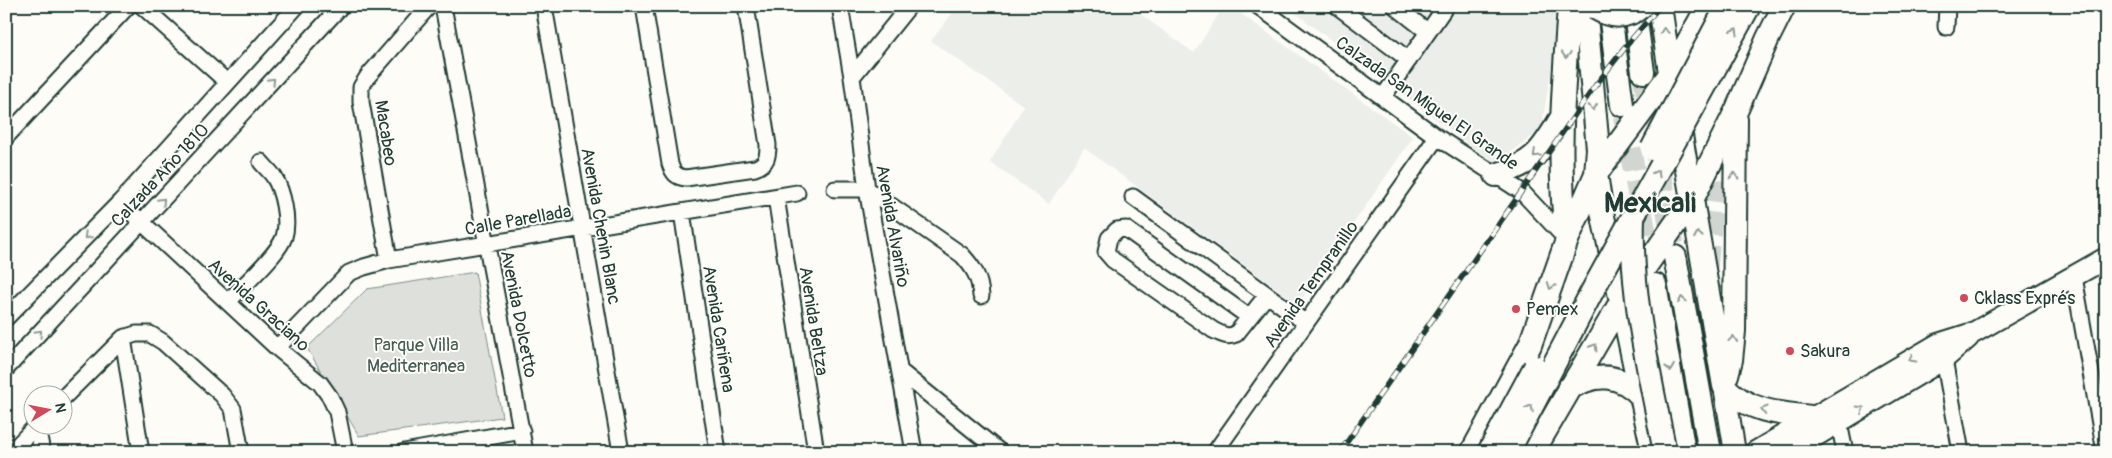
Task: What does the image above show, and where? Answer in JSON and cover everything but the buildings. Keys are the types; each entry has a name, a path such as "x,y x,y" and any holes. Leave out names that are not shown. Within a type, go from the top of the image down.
{"highway":[{"path":"1567,240 1562,200 1562,117 1569,6"},
{"path":"1634,6 1642,72"},
{"path":"1595,7 1614,17 1629,14 1642,6"},
{"path":"1660,6 1724,386 1732,396 1759,409 1812,417"},
{"path":"1472,452 1530,345 1567,240 1596,174 1627,115 1670,74 1708,6"},
{"path":"1489,452 1727,6"},
{"path":"1508,452 1595,286 1749,6"},
{"path":"1533,452 1568,389 1622,300 1692,200 1738,109 1768,38 1784,6"},
{"path":"1595,7 1627,115"},
{"path":"1595,7 1598,148 1596,174 1604,225 1609,239 1622,300 1652,452"},
{"path":"1724,386 1731,360 1734,331 1735,133 1738,109"},
{"path":"1627,115 1658,122 1673,130 1682,141"},
{"path":"1496,175 1518,168 1540,152 1562,117"},
{"path":"1634,182 1632,233 1638,300 1665,452"},
{"path":"1609,239 1619,246 1630,250 1654,246 1667,236"},
{"path":"1675,258 1710,452"},
{"path":"1655,285 1684,452"},
{"path":"1696,382 1701,333"},
{"path":"1568,389 1582,380 1608,378 1627,383 1642,397"}],"main road":[{"path":"1790,452 1837,413 1941,351 2106,258"},
{"path":"1724,386 1735,452"},
{"path":"1755,452 1812,417 1837,413"}],"street":[{"path":"6,137 128,6"},
{"path":"142,6 227,82"},
{"name":"Calzada Año 1810","path":"6,318 120,202 297,6"},
{"name":"Calzada Año 1810","path":"6,368 341,6"},
{"name":"Macabeo","path":"389,260 361,102 361,87 368,76 429,6"},
{"name":"Avenida Dolcetto","path":"443,6 525,452"},
{"name":"Avenida Chenin Blanc","path":"544,6 621,452"},
{"path":"644,6 670,164 673,172 678,177 686,178 755,168 761,166 765,161 768,145 746,6"},
{"name":"Avenida Alvariño","path":"840,6 867,188 914,452"},
{"path":"852,77 910,6"},
{"name":"Calzada San Miguel El Grande","path":"1258,6 1437,137 1522,192 1567,240"},
{"path":"1337,6 1409,60"},
{"path":"1395,6 1428,32"},
{"path":"1383,97 1446,6"},
{"path":"1946,27 1947,6"},
{"name":"Avenida Tempranillo","path":"1215,452 1437,137"},
{"path":"228,302 276,250 284,237 285,219 280,189 274,177 261,162"},
{"path":"835,189 867,188 962,255 973,266 978,276 981,296"},
{"name":"Calle Parellada","path":"277,348 349,274 364,267 389,260 797,193"},
{"name":"Avenida Beltza","path":"776,197 816,452"},
{"path":"1133,197 1306,323"},
{"name":"Avenida Graciano","path":"120,202 277,348 320,383 330,397 337,412 345,452"},
{"name":"Avenida Cariñena","path":"682,212 718,452"},
{"path":"1249,317 1126,230 1117,230 1109,238 1106,246 1108,256 1212,330 1230,336 1236,334 1267,295"},
{"path":"2074,277 2105,452"},
{"path":"72,389 122,338 136,334 150,334 163,342 222,395 233,409 241,452"},
{"path":"122,338 141,452"},
{"path":"1941,351 1961,452"},
{"path":"900,372 1000,452"},
{"path":"1837,413 1845,452"},
{"path":"404,452 435,449 522,431"},
{"path":"11,452 27,436"},
{"path":"39,436 42,452"}],"shaded area":[{"path":"958,6 1129,6 1194,53 1224,6 1230,6 1413,137 1298,304 1084,148 1049,204 990,162 1024,106 931,41"},
{"path":"1286,6 1559,6 1557,35 1541,130 1495,164"}],"green space":[{"name":"Parque Villa Mediterranea","path":"475,272 502,417 359,436 307,348 367,289"}],"tunnel":[{"path":"1643,72 1673,244"},
{"path":"1624,116 1653,274"},
{"path":"1701,333 1712,212 1724,141"}],"railway":[{"path":"1340,452 1595,86 1660,6"}],"place":[{"name":"Cklass Exprés","path":"1964,298"},
{"name":"Pemex","path":"1516,309"},
{"name":"Sakura","path":"1790,351"}],"district":[{"name":"Mexicali","path":"1650,202"}]}
